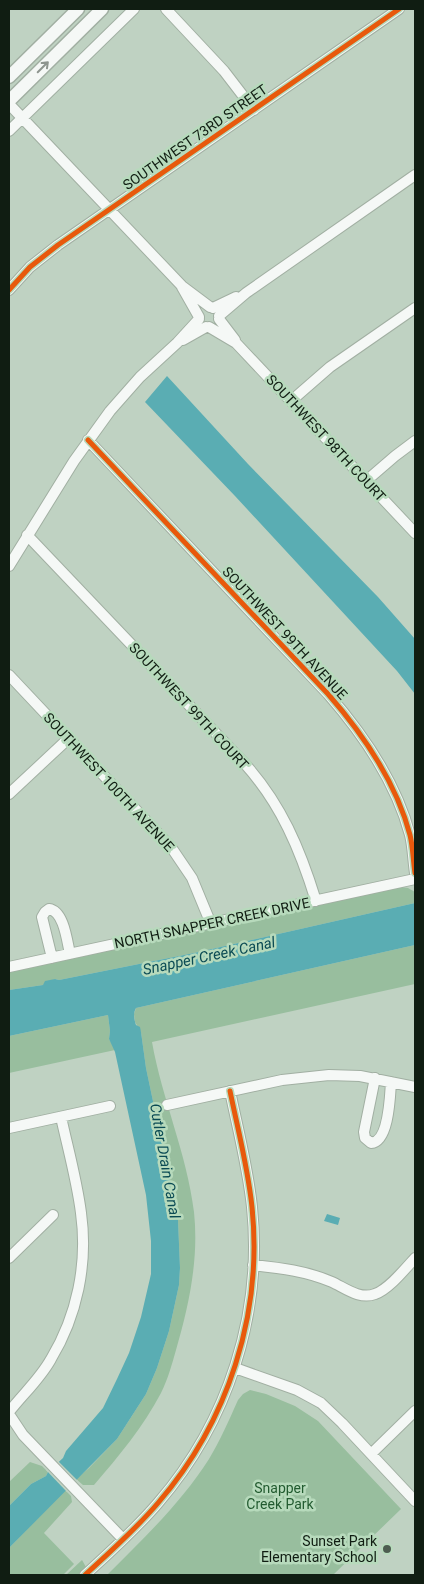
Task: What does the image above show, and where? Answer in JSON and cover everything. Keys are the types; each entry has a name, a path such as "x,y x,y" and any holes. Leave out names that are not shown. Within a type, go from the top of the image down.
{"main road":[{"path":"9,77 78,9"},
{"path":"9,102 102,9"}],"street":[{"path":"9,131 134,9"},
{"path":"166,9 224,71 254,110"},
{"name":"SOUTHWEST 73RD STREET","path":"9,290 37,260 399,9"},
{"name":"SOUTHWEST 98TH COURT","path":"9,102 182,286 215,312 232,335 236,344"},
{"path":"215,312 246,293 415,175"},
{"name":"SOUTHWEST 98TH COURT","path":"182,286 203,322 236,344 415,533"},
{"path":"9,566 88,440 110,411 137,380 203,322 204,308 215,312"},
{"path":"291,401 330,367 415,308"},
{"path":"203,322 216,325 215,312"},
{"name":"SOUTHWEST 99TH AVENUE","path":"88,440 350,720 371,750 391,788 410,836 415,872"},
{"path":"366,481 415,441"},
{"name":"SOUTHWEST 99TH COURT","path":"27,535 245,764 265,788 294,839 316,901"},
{"name":"SOUTHWEST 100TH AVENUE","path":"9,675 178,855 192,878 211,924"},
{"path":"9,794 69,738"},
{"name":"NORTH SNAPPER CREEK DRIVE","path":"9,967 415,880"},
{"path":"52,958 42,917 49,909 53,909 60,916 70,954"},
{"path":"167,1105 282,1080 310,1076 347,1074 415,1087"},
{"path":"375,1078 364,1132 365,1138 371,1143 376,1142 380,1138 385,1126 391,1082"},
{"path":"85,1575 158,1503 188,1463 209,1428 235,1368 247,1318 253,1265 252,1207 230,1092"},
{"path":"9,1128 110,1106"},
{"path":"61,1117 82,1214 84,1244 80,1280 71,1318 51,1360 35,1384 9,1413 23,1435 123,1539"},
{"path":"9,1258 53,1215"},
{"path":"253,1265 301,1272 330,1281 360,1295 372,1295 384,1288 415,1258"},
{"path":"235,1368 298,1390 314,1399 338,1418 415,1501"},
{"path":"371,1454 415,1411"}],"green space":[{"path":"401,887 415,892 415,903 194,953 59,980 55,979 43,985 9,990 9,972"},
{"path":"415,945 415,984 152,1042 191,1190 195,1230 192,1282 181,1333 170,1372 161,1393 138,1429 94,1485 83,1485 76,1479 117,1439 146,1394 169,1331 179,1285 178,1220 146,1068 141,1032 135,1022 134,1014 136,1008"},
{"path":"108,1015 109,1039 115,1050 9,1073 9,1036"},
{"name":"Snapper Creek Park","path":"250,1390 266,1394 295,1406 318,1421 401,1509 333,1575 107,1575 161,1520 186,1491 213,1452 238,1400"},
{"path":"30,1462 42,1466 48,1472 46,1476 31,1484 9,1506 9,1482"},
{"path":"65,1490 71,1496 72,1502 44,1533 74,1564 63,1575 9,1575 9,1548"},
{"path":"82,1560 86,1567 78,1575 66,1575"}],"water":[{"path":"167,376 248,464 378,597 415,639 415,694 397,671 145,402"},
{"path":"415,903 415,945 136,1008 134,1014 135,1021 136,1025 140,1027 146,1068 178,1220 179,1285 169,1331 146,1394 117,1439 9,1548 9,1506 31,1484 46,1476 63,1458 66,1451 103,1408 117,1379 129,1353 141,1317 151,1274 151,1241 146,1195 115,1052 109,1039 108,1015 9,1036 9,990 43,985 45,981 55,979 59,980 194,953"},
{"path":"327,1214 340,1218 338,1225 324,1221"}],"pier":[{"path":"57,1460 78,1481 67,1492 46,1470"}],"cycle path":[{"path":"9,290 30,267 58,245 399,9"},
{"path":"88,440 328,694 354,725 377,760 404,815 412,844 415,873"},
{"path":"85,1575 141,1522 183,1471 204,1438 221,1402 235,1365 246,1326 252,1287 254,1247 250,1192 230,1091"}],"place":[{"name":"Sunset Park Elementary School","path":"387,1549"}],"water label":[{"name":"Snapper Creek Canal","path":"209,956"},
{"name":"Cutler Drain Canal","path":"165,1161"}]}
